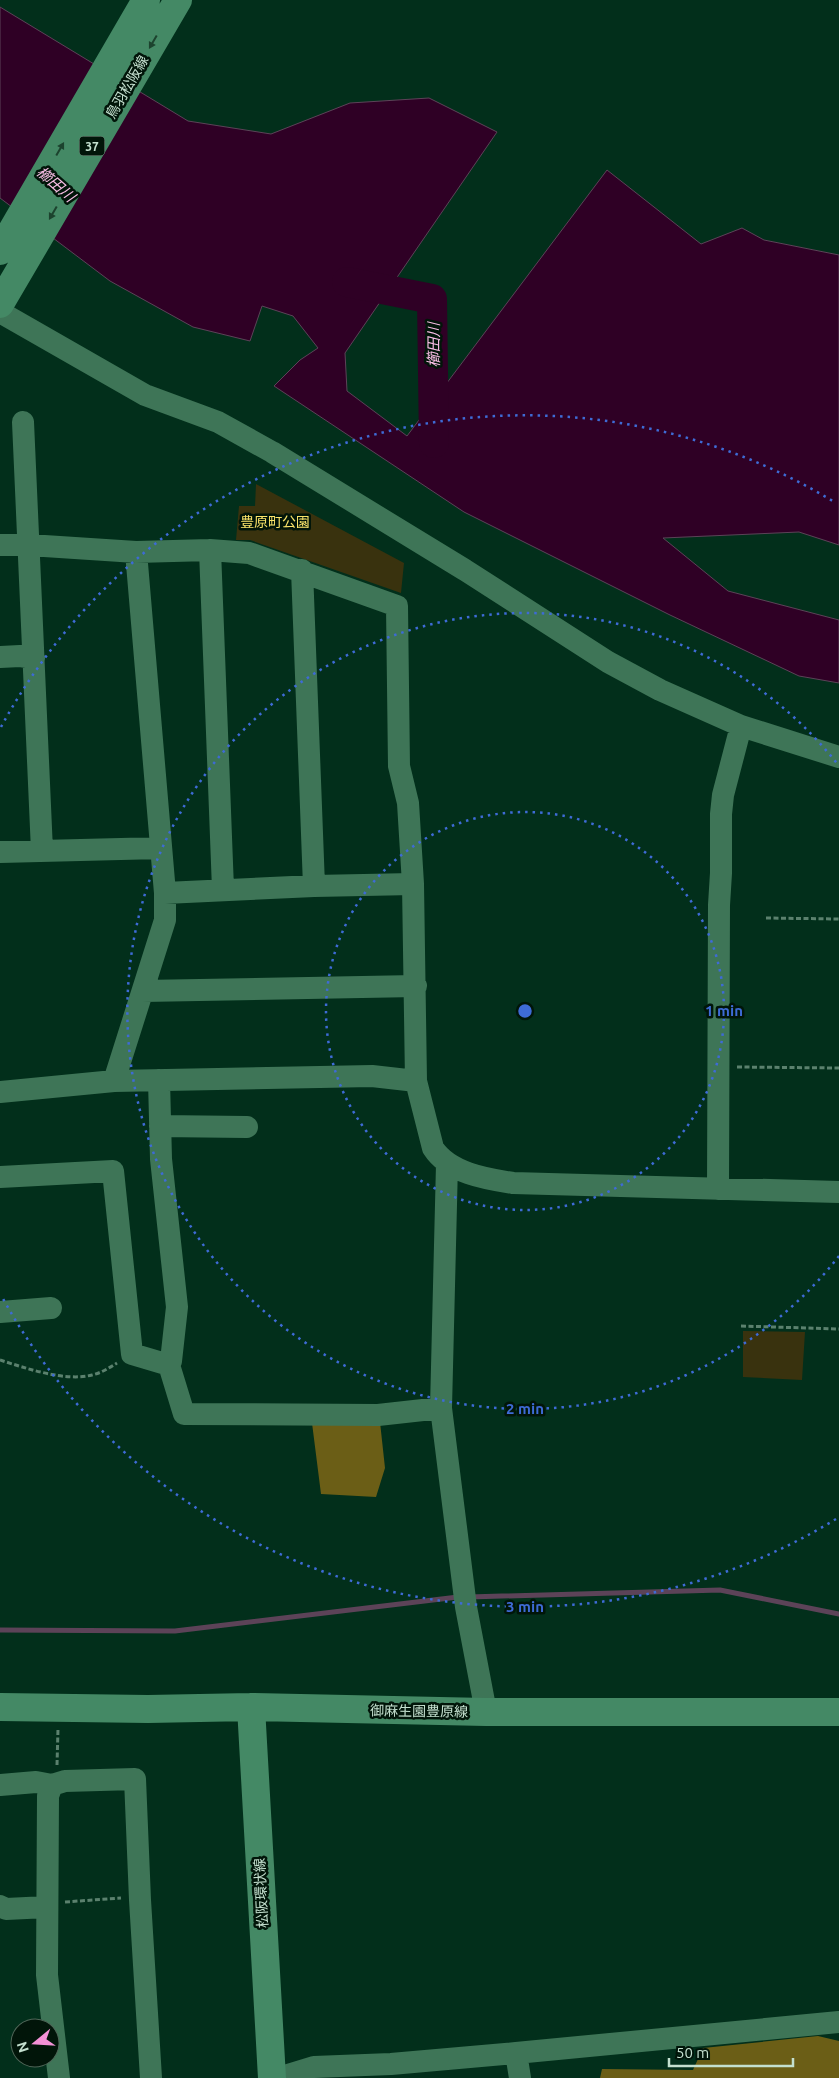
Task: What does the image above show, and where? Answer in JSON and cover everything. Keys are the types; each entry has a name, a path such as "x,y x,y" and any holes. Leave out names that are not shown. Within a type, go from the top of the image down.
{"main road":[{"name":"鳥羽松阪線","path":"0,251 146,0"},
{"name":"鳥羽松阪線","path":"2,303 178,0"},
{"name":"御麻生園豊原線","path":"0,1707 251,1708 486,1712 839,1712"},
{"name":"松阪環状線","path":"251,1708 272,2078"}],"street":[{"path":"2,303 146,395 218,422 272,452 465,570 608,662 660,690 741,726 839,757"},
{"path":"23,422 42,851"},
{"path":"0,545 136,552 210,550 249,552 397,606 398,766 408,803 413,884 416,1081 434,1148 440,1158 447,1164 488,1179 513,1183 839,1192"},
{"path":"210,550 223,889"},
{"path":"114,1081 166,920 136,552"},
{"path":"302,570 314,886"},
{"path":"0,657 34,658"},
{"path":"718,1189 718,905 721,873 721,814 723,795 741,726"},
{"path":"0,852 161,848"},
{"path":"165,893 223,889 413,884"},
{"path":"143,991 416,986"},
{"path":"0,1092 114,1081 372,1076 416,1081"},
{"path":"159,1080 161,1159 178,1307 169,1366 184,1414 378,1415 441,1408"},
{"path":"160,1126 247,1127"},
{"path":"447,1164 441,1408 465,1596 486,1712"},
{"path":"0,1177 113,1170 132,1354 169,1366"},
{"path":"0,1312 51,1308"},
{"path":"0,1784 36,1782 54,1784 65,1781 135,1778 151,2078"},
{"path":"54,1784 48,1796 47,1975 59,2078"},
{"path":"3,1908 47,1907"},
{"path":"278,2078 314,2067 391,2064 516,2054 839,2022"},
{"path":"516,2054 520,2078"}],"path":[{"path":"766,918 839,919"},
{"path":"719,1060 736,1067 839,1068"},
{"path":"741,1326 839,1329"},
{"path":"0,1360 47,1373 84,1377 100,1373 132,1354"},
{"path":"54,1784 58,1728"},
{"path":"47,1907 58,1902 140,1898"}],"green space":[{"name":"豊原町公園","path":"256,484 404,563 401,593 250,540 236,540 239,506 255,506"},
{"path":"743,1331 805,1332 802,1380 743,1377"}],"shaded area":[{"path":"380,1422 385,1468 376,1497 321,1494 312,1423"},
{"path":"818,2036 839,2041 839,2078 600,2078 602,2069 693,2070 703,2048"}],"water":[{"path":"0,7 188,121 271,134 350,103 429,98 497,132 345,353 347,391 407,436 607,170 701,244 742,228 764,240 839,255 839,545 799,532 663,538 728,591 839,620 839,683 799,676 670,615 464,512 274,386 300,360 318,348 293,316 262,306 250,341 193,327 110,281 0,198"}],"waterway":[{"name":"櫛田川","path":"347,282 432,299 434,443"},
{"path":"469,1597 720,1590 839,1614"},
{"path":"0,1630 175,1631 458,1597"}]}
